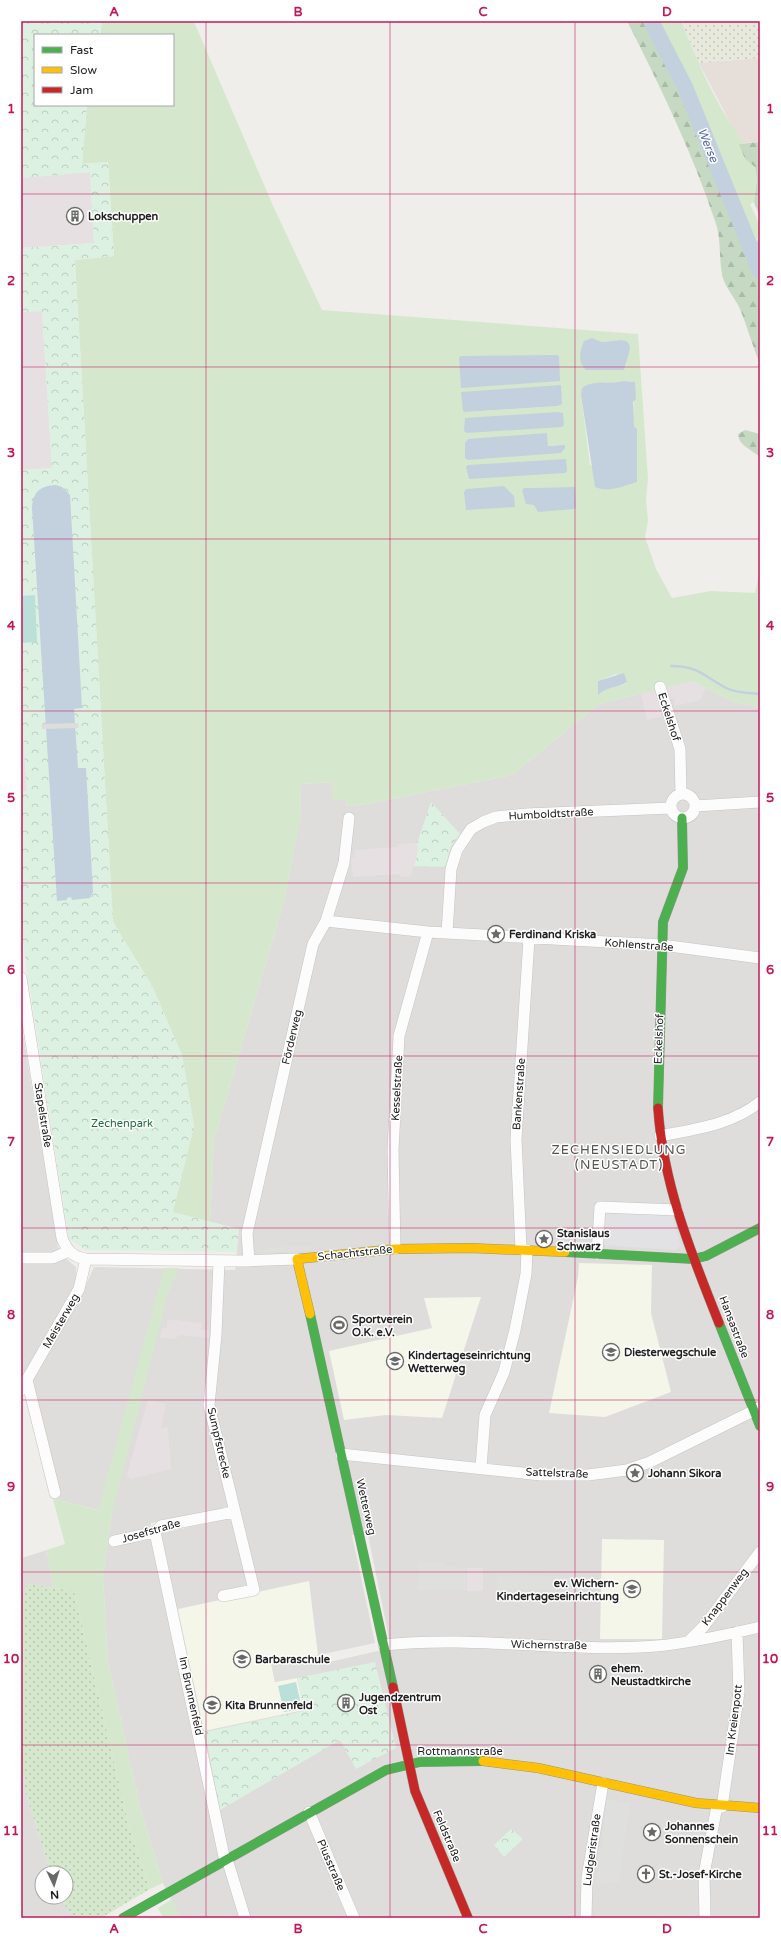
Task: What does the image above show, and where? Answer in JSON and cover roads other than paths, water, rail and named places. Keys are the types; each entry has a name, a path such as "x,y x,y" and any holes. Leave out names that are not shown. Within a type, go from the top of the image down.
{"street":[{"name":"Eckelshof","path":"660,688 680,750 681,794"},
{"path":"681,794 692,798 695,806 693,813 682,818 675,815 670,808 674,797 681,794"},
{"path":"695,806 760,802"},
{"name":"Humboldtstraße","path":"447,933 451,869 457,850 471,829 483,822 496,817 527,814 670,808"},
{"name":"Förderweg","path":"249,1261 247,1233 313,944 326,921 344,863 349,818"},
{"name":"Eckelshof","path":"682,818 683,868 663,922 658,1105 660,1136 668,1180 693,1259"},
{"name":"Kohlenstraße","path":"326,921 428,932 662,946 760,958"},
{"name":"Kesselstraße","path":"395,1249 393,1150 399,1036 428,932"},
{"name":"Bankenstraße","path":"481,1468 485,1415 504,1372 515,1330 526,1274 516,1139 529,939"},
{"name":"Stapelstraße","path":"21,978 62,1238 69,1251"},
{"path":"660,1136 703,1128 725,1122 744,1114 760,1102"},
{"path":"597,1253 600,1207 677,1210"},
{"path":"693,1259 706,1256 760,1228"},
{"name":"Schachtstraße","path":"69,1251 79,1258 86,1260 249,1261 395,1249 524,1249 693,1259"},
{"path":"21,1258 53,1258 69,1251"},
{"name":"Wetterweg","path":"297,1258 384,1645 408,1762"},
{"name":"Hansastraße","path":"693,1259 757,1410 760,1426"},
{"name":"Meisterweg","path":"55,1493 24,1385 79,1290 86,1260"},
{"name":"Sumpfstrecke","path":"219,1261 216,1335 209,1405 254,1590 223,1596"},
{"name":"Sattelstraße","path":"341,1454 541,1475 588,1475 627,1470 650,1462 757,1410"},
{"name":"Josefstraße","path":"114,1541 155,1532 161,1526 234,1512"},
{"name":"Im Brunnenfeld","path":"155,1532 226,1860 245,1918"},
{"name":"Knappenweg","path":"689,1641 704,1626 760,1552"},
{"path":"704,1626 714,1638"},
{"name":"Wichernstraße","path":"384,1645 416,1642 582,1646 656,1646 714,1638 760,1627"},
{"name":"Im Kreienpott","path":"705,1918 704,1874 720,1806 740,1692 737,1632"},
{"name":"Rottmannstraße","path":"123,1918 309,1812 386,1770 408,1762 505,1762 545,1769 665,1798 720,1806 760,1808"},
{"name":"Feldstraße","path":"408,1762 415,1791 468,1918"},
{"name":"Ludgeristraße","path":"586,1918 587,1878 603,1783"},
{"name":"Piusstraße","path":"309,1812 354,1918"}],"waterway":[{"name":"Werse","path":"651,21 685,87 760,271"},
{"path":"671,666 680,666 700,672 730,690 760,694"}],"place":[{"name":"Lokschuppen","path":"75,216"},
{"name":"Ferdinand Kriska","path":"496,934"},
{"name":"Stanislaus Schwarz","path":"544,1239"},
{"name":"Sportverein O.K. e.V.","path":"339,1325"},
{"name":"Diesterwegschule","path":"611,1352"},
{"name":"Kindertageseinrichtung Wetterweg","path":"395,1361"},
{"name":"Johann Sikora","path":"635,1473"},
{"name":"ev. Wichern- Kindertageseinrichtung","path":"632,1589"},
{"name":"Barbaraschule","path":"242,1659"},
{"name":"ehem. Neustadtkirche","path":"598,1674"},
{"name":"Jugendzentrum Ost","path":"346,1703"},
{"name":"Kita Brunnenfeld","path":"212,1705"},
{"name":"Johannes Sonnenschein","path":"652,1832"},
{"name":"St.-Josef-Kirche","path":"646,1874"}],"district":[{"name":"ZECHENSIEDLUNG (NEUSTADT)","path":"619,1158"}],"park label":[{"name":"Zechenpark","path":"122,1123"}]}
